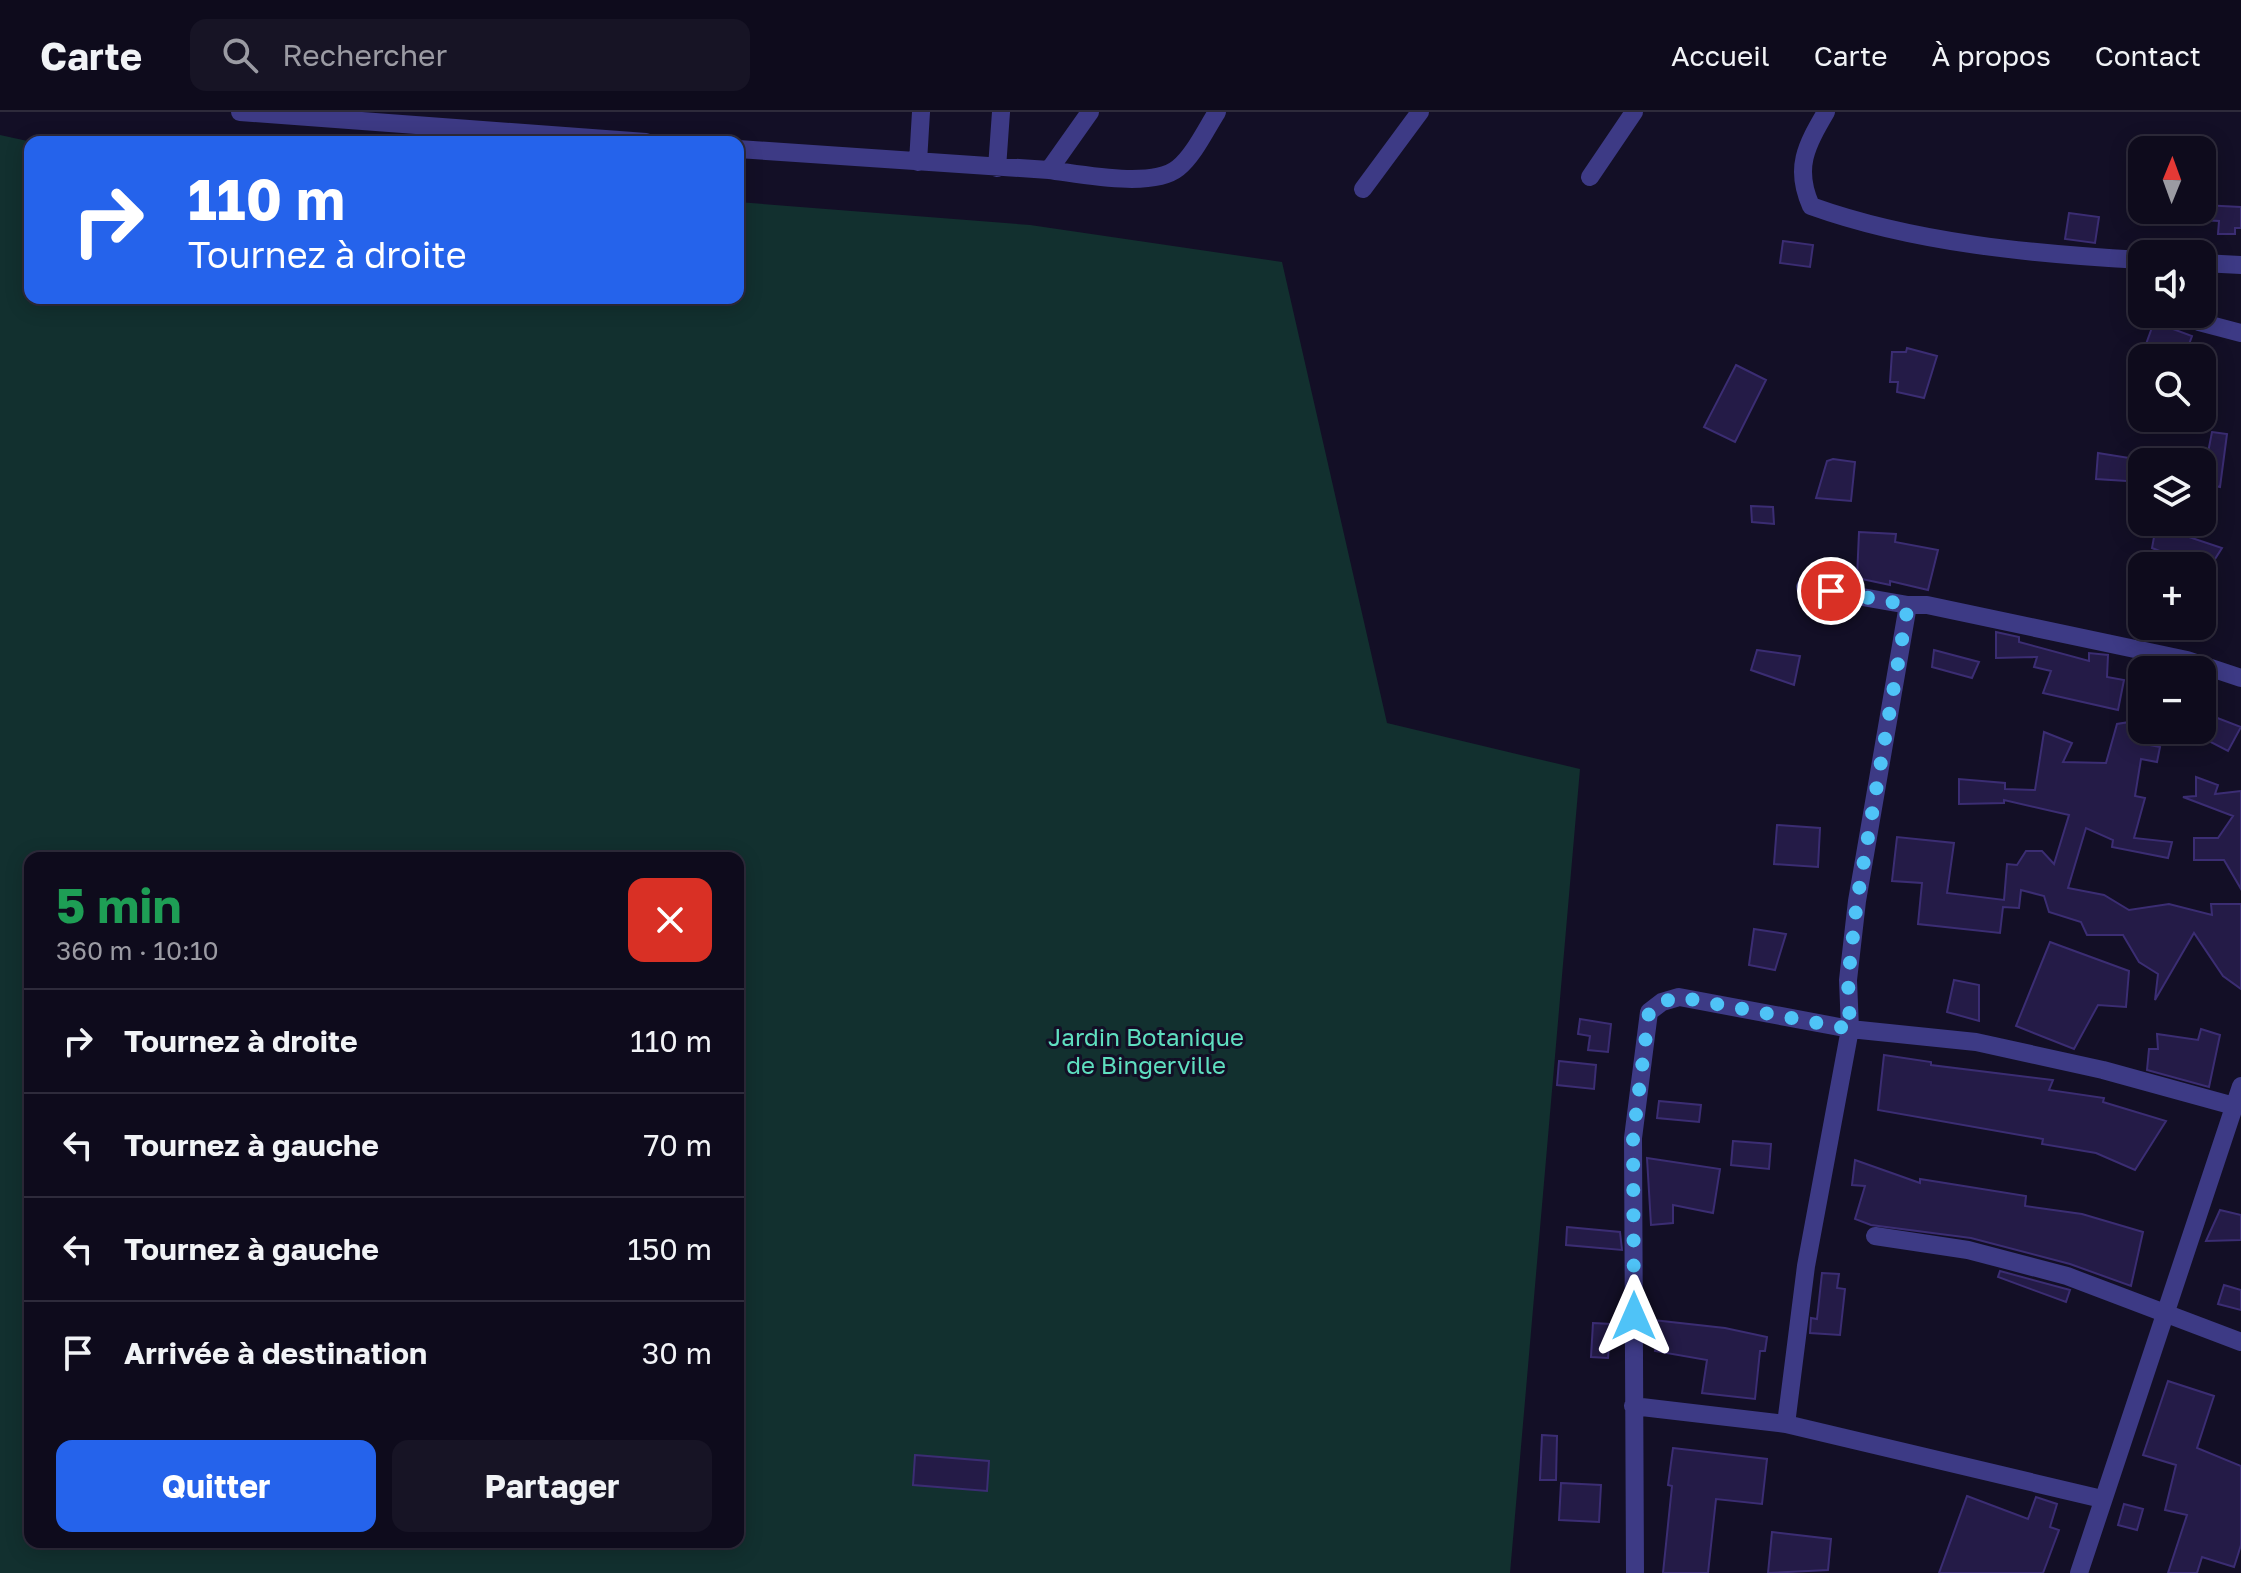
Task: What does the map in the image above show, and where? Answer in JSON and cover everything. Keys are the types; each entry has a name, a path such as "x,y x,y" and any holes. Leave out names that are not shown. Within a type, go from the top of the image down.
{"street":[{"path":"240,112 321,115 574,136"},
{"path":"918,162 921,112"},
{"path":"997,168 1001,112"},
{"path":"1049,170 1090,112"},
{"path":"744,149 1049,170 1097,177 1161,178 1179,167 1217,112"},
{"path":"1363,189 1420,112"},
{"path":"1590,177 1634,112"},
{"path":"1826,112 1805,151 1800,184 1811,206 1838,216 1952,240 2128,259"},
{"path":"2216,264 2241,265"},
{"path":"2216,326 2241,333"},
{"path":"1805,587 1908,605 1927,605 2187,660 2241,678"},
{"path":"1786,1424 1806,1266 1850,1029 1848,980 1857,901 1908,605"},
{"path":"1635,1573 1633,1138 1649,1012 1662,1002 1679,997 1850,1029 1976,1042 2103,1070 2234,1106"},
{"path":"2079,1573 2241,1086"},
{"path":"1875,1236 1968,1250 2020,1262 2067,1276 2241,1342"},
{"path":"1633,1406 1786,1424 2102,1499"}],"green space":[{"name":"Jardin Botanique de Bingerville","path":"0,135 24,140 24,304 744,304 744,202 1030,225 1282,262 1387,723 1580,769 1510,1573 0,1573"}],"building":[{"path":"2216,206 2241,207 2241,228 2235,228 2235,234 2218,234 2219,221 2216,221"},
{"path":"2069,213 2099,217 2095,243 2065,239"},
{"path":"1783,241 1813,245 1810,267 1780,263"},
{"path":"2152,328 2170,328 2192,336 2189,344 2146,344"},
{"path":"1907,348 1937,356 1924,398 1897,392 1898,382 1890,382 1892,352 1906,352"},
{"path":"1736,365 1766,380 1735,442 1704,427"},
{"path":"2212,432 2227,434 2220,487 2216,486 2216,448 2209,448"},
{"path":"2098,453 2128,458 2128,481 2096,479"},
{"path":"1827,461 1855,462 1851,501 1816,498"},
{"path":"1751,506 1773,507 1774,524 1752,522"},
{"path":"1859,532 1896,534 1895,542 1938,550 1928,590 1890,581 1890,585 1857,578"},
{"path":"2154,536 2186,536 2222,548 2216,557 2216,552 2162,552 2152,548"},
{"path":"1996,632 2019,637 2019,642 2089,661 2089,653 2108,655 2107,677 2124,680 2118,710 2043,693 2051,671 2034,667 2037,657 1996,658"},
{"path":"1757,650 1800,656 1794,685 1751,670"},
{"path":"1934,650 1979,662 1972,678 1932,667"},
{"path":"2216,717 2241,727 2228,751 2214,744"},
{"path":"2128,722 2128,744 2160,747 2157,762 2141,759 2135,796 2145,798 2134,838 2172,842 2168,858 2112,847 2113,840 2086,828 2068,888 2104,895 2129,910 2169,904 2212,915 2211,904 2241,904 2241,989 2223,976 2194,933 2155,1000 2158,974 2139,962 2123,935 2087,935 2081,922 2049,912 2044,896 2021,890 2019,908 2003,907 2000,933 1918,924 1922,883 1892,881 1897,837 1954,843 1947,893 2004,900 2007,864 2017,865 2026,851 2042,851 2054,864 2069,815 2004,800 2004,803 1959,804 1959,779 2005,783 2005,789 2035,790 2044,732 2072,743 2063,762 2106,763 2117,724"},
{"path":"2196,777 2218,785 2215,794 2241,791 2241,889 2224,860 2194,860 2194,838 2218,838 2233,816 2183,797 2196,796"},
{"path":"1777,825 1820,828 1818,867 1774,864"},
{"path":"1754,929 1786,934 1775,970 1749,965"},
{"path":"2050,942 2129,971 2126,1007 2098,1005 2074,1049 2016,1026"},
{"path":"1954,980 1979,985 1979,1021 1947,1012"},
{"path":"1580,1019 1611,1024 1608,1052 1588,1050 1590,1036 1578,1034"},
{"path":"2201,1029 2220,1035 2209,1087 2147,1070 2149,1049 2158,1049 2157,1034 2198,1040"},
{"path":"1884,1055 1931,1062 1931,1065 2053,1080 2049,1090 2104,1098 2103,1102 2166,1121 2135,1170 2096,1153 2042,1144 2043,1139 1878,1110"},
{"path":"1559,1061 1596,1065 1594,1089 1557,1085"},
{"path":"1659,1101 1701,1105 1699,1122 1657,1118"},
{"path":"1733,1141 1771,1144 1769,1169 1731,1165"},
{"path":"1647,1158 1720,1169 1713,1213 1673,1205 1673,1223 1651,1225"},
{"path":"1855,1160 1920,1183 1920,1179 2026,1196 2025,1206 2082,1214 2143,1232 2131,1286 2070,1264 1971,1238 1871,1225 1855,1219 1865,1186 1852,1185"},
{"path":"2220,1210 2241,1215 2241,1240 2206,1241"},
{"path":"1567,1227 1620,1232 1622,1250 1566,1245"},
{"path":"2000,1271 2070,1290 2066,1302 1998,1277"},
{"path":"1822,1273 1839,1274 1837,1288 1845,1289 1840,1335 1810,1333 1811,1318 1817,1319"},
{"path":"2224,1285 2241,1290 2241,1310 2218,1304"},
{"path":"1653,1320 1725,1328 1767,1337 1765,1351 1760,1351 1755,1399 1702,1393 1707,1360 1655,1351 1656,1345 1648,1344"},
{"path":"1593,1323 1611,1324 1608,1358 1591,1357"},
{"path":"2168,1381 2214,1396 2197,1448 2241,1466 2241,1545 2234,1567 2202,1557 2197,1573 2168,1573 2187,1515 2165,1510 2176,1465 2143,1455"},
{"path":"1542,1435 1557,1436 1556,1480 1540,1480"},
{"path":"1673,1448 1767,1459 1762,1504 1716,1499 1708,1573 1663,1573"},
{"path":"915,1455 989,1461 987,1491 913,1485"},
{"path":"1561,1483 1601,1485 1599,1522 1559,1520"},
{"path":"1967,1496 2028,1519 2036,1497 2057,1504 2050,1527 2059,1530 2043,1573 1939,1573"},
{"path":"2124,1504 2143,1509 2137,1530 2118,1525"},
{"path":"1772,1532 1831,1539 1828,1570 1768,1573"}],"route":[{"path":"1634,1316 1633,1138 1649,1012 1662,1002 1679,997 1850,1029 1848,980 1857,901 1908,605 1831,591"}]}
